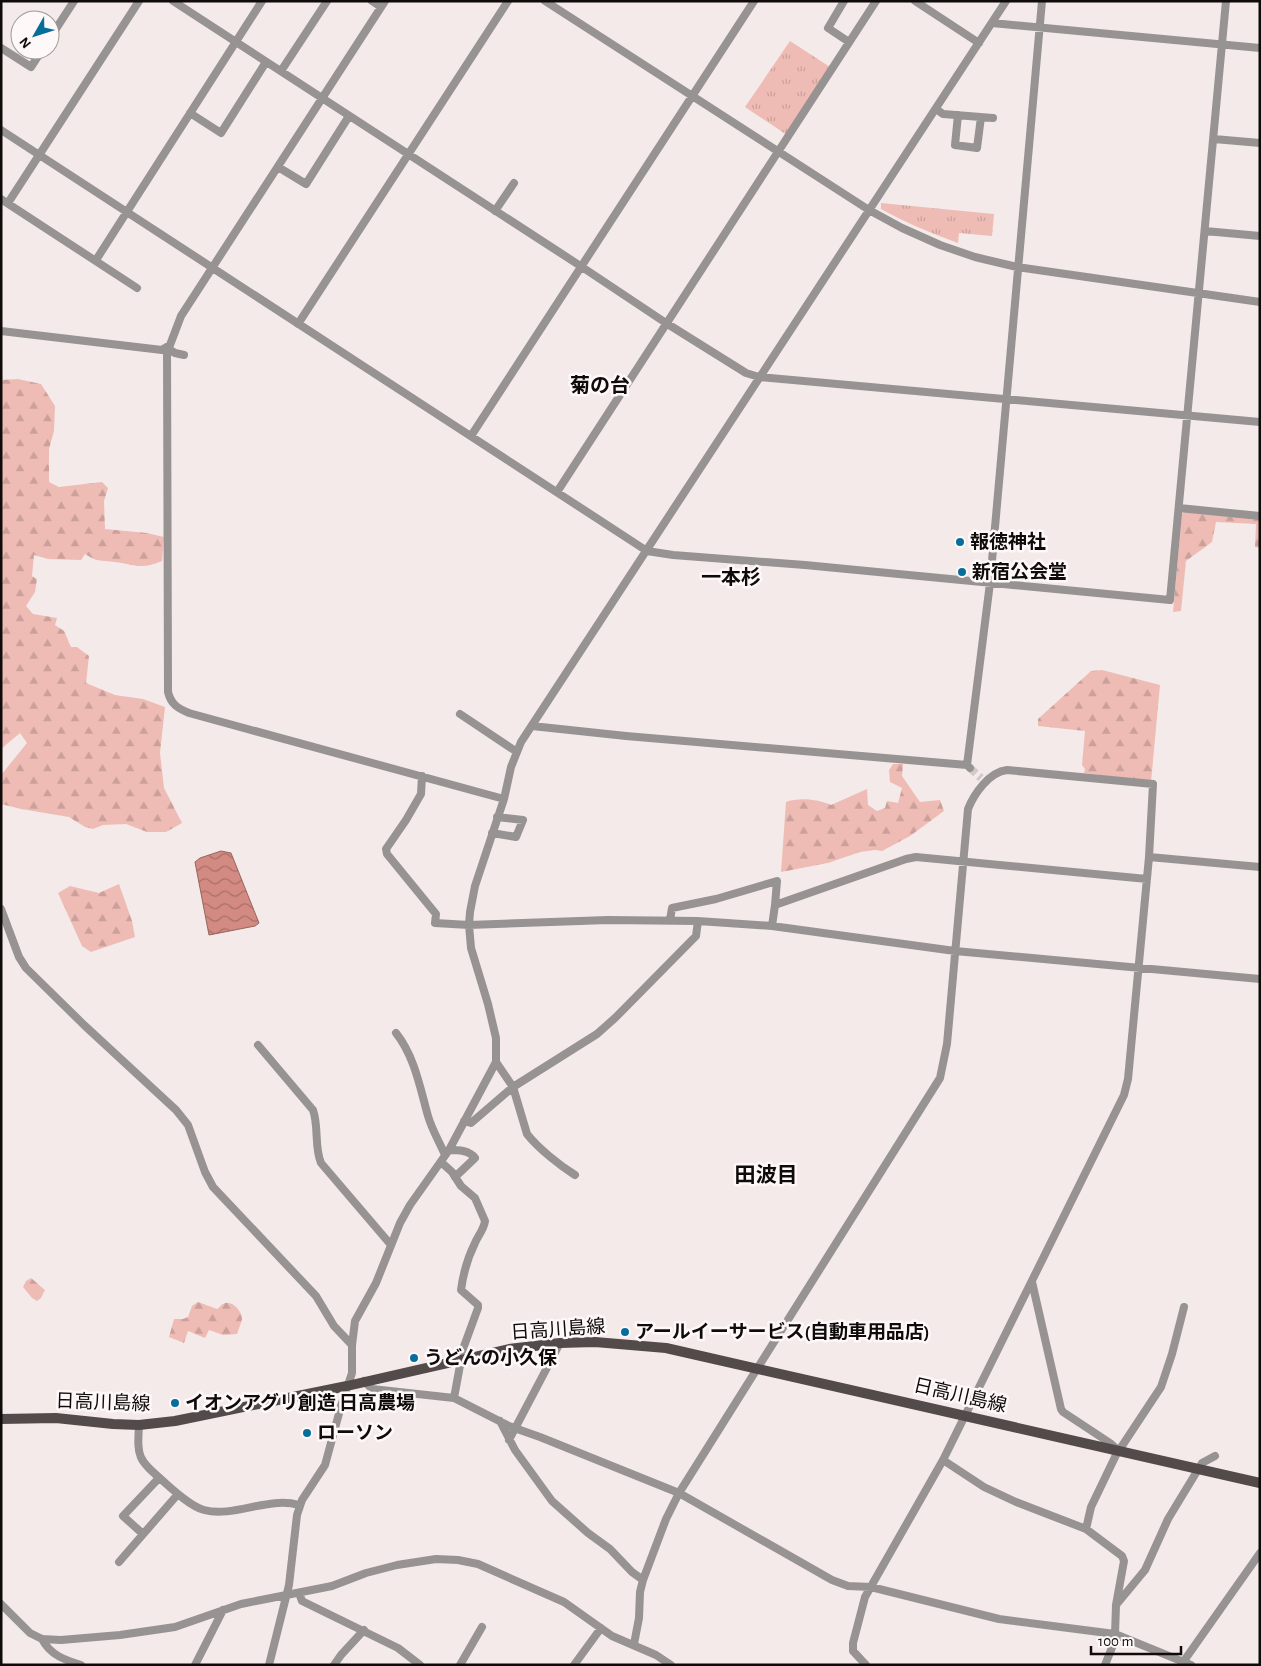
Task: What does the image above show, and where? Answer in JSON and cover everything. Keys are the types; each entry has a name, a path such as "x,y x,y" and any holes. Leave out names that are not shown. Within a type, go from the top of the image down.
{"main road":[{"name":"日高川島線","path":"1,1419 56,1418 139,1425 175,1421 347,1386 509,1349 560,1343 595,1342 666,1348 1260,1483"}],"street":[{"path":"60,23 74,1"},
{"path":"137,288 4,201 40,156 139,1"},
{"path":"173,1 666,323 746,373 759,377 1260,422"},
{"path":"96,260 262,1"},
{"path":"281,71 327,1"},
{"path":"1,331 162,350 167,348 170,345 181,316 383,4 372,1"},
{"path":"298,324 508,1"},
{"path":"545,1 869,210 902,228 940,245 974,257 1017,267 1260,302"},
{"path":"471,436 754,1"},
{"path":"844,1 828,28 849,42"},
{"path":"557,492 876,1"},
{"path":"915,1 979,43"},
{"path":"269,1665 289,1585 294,1528 299,1505 325,1465 352,1373 352,1345 355,1321 376,1284 400,1223 410,1205 445,1156 496,1062 496,1038 471,948 469,925 472,896 504,799 511,767 521,742 1006,1"},
{"path":"532,726 968,766 990,583 1005,398 1042,1"},
{"path":"1,130 647,551 672,555 805,565 1170,600 1226,1"},
{"path":"992,24 1260,48"},
{"path":"20,60 31,67 36,60"},
{"path":"190,113 220,133 266,62"},
{"path":"936,109 942,114 993,118"},
{"path":"958,115 955,145 977,148 981,117"},
{"path":"278,167 306,184 349,116"},
{"path":"1214,139 1260,143"},
{"path":"495,211 514,182"},
{"path":"1205,231 1260,236"},
{"path":"167,348 175,353 184,355"},
{"path":"167,348 168,692 173,703 176,707 188,713 504,799"},
{"path":"1179,508 1260,516"},
{"path":"460,714 517,752"},
{"path":"634,1644 643,1580 666,1519 679,1493 940,1078 947,1044 970,803 984,780 1000,771 1007,770 1153,784 1149,857 1128,1079 1124,1096 943,1460 865,1597 853,1643 853,1651 866,1665"},
{"path":"422,776 421,794 406,820 388,845 387,854 436,914 435,923 469,925 670,920 772,926 955,951 1260,980"},
{"path":"492,833 516,836 523,820 497,817"},
{"path":"774,905 916,857 1147,878"},
{"path":"1149,857 1260,867"},
{"path":"670,920 672,908 716,900 777,881 772,926"},
{"path":"1,909 19,956 26,968 84,1025 176,1110 188,1125 205,1172 213,1187 316,1296 334,1326 352,1345"},
{"path":"464,1121 471,1123 512,1087 596,1034 615,1018 696,936 698,921"},
{"path":"396,1033 410,1057 429,1119 452,1172 461,1186 475,1198 485,1221 485,1225 474,1244 462,1284 461,1290 478,1305 478,1308 463,1349 454,1398"},
{"path":"258,1044 313,1110 316,1120 317,1151 321,1163 391,1245"},
{"path":"496,1062 512,1087 527,1134 565,1169 575,1175"},
{"path":"445,1156 462,1150 474,1155 475,1158 455,1177"},
{"path":"1032,1282 1061,1409 1110,1442 1119,1451"},
{"path":"1086,1529 1091,1507 1119,1451 1161,1387 1184,1307"},
{"path":"509,1440 560,1343"},
{"path":"364,1381 372,1389 454,1398 500,1421 679,1493 832,1580 848,1586 871,1587 999,1619 1116,1635 1191,1665"},
{"path":"500,1421 514,1450 552,1501 588,1533 610,1549 632,1572 643,1580"},
{"path":"139,1425 139,1456 148,1468 178,1494 204,1510 231,1510 281,1502 299,1505"},
{"path":"1116,1605 1145,1570 1168,1519 1198,1470 1205,1461 1215,1456"},
{"path":"943,1460 984,1487 1016,1502 1086,1529 1122,1556 1124,1561 1116,1605 1116,1635 1105,1665"},
{"path":"143,1534 124,1516 159,1478"},
{"path":"119,1562 178,1494"},
{"path":"1182,1663 1260,1553"},
{"path":"1,1604 30,1633 42,1639 61,1640 160,1630 193,1622 259,1599 286,1596 332,1586 366,1573 397,1565 436,1559 458,1560 478,1564 564,1602 612,1636 656,1654 672,1665"},
{"path":"299,1593 302,1601 398,1648 420,1665"},
{"path":"195,1665 223,1610"},
{"path":"460,1665 482,1627"},
{"path":"574,1665 601,1628"},
{"path":"334,1665 364,1630"},
{"path":"42,1639 49,1650 67,1661 80,1665"}],"green space":[{"path":"790,41 830,67 787,135 745,107"},
{"path":"881,203 994,214 992,236 959,233 958,243 919,228 890,214 881,209"},
{"path":"18,379 41,384 55,406 54,431 49,449 49,482 59,487 102,482 108,488 104,501 105,529 147,533 164,537 162,561 148,565 138,566 100,561 85,554 81,560 48,559 34,555 32,576 37,579 35,592 26,606 33,614 57,618 55,625 64,631 71,647 77,647 89,656 86,683 115,695 143,699 165,707 160,753 164,788 182,823 166,832 147,832 126,824 103,825 93,829 85,827 69,817 1,804 1,775 27,743 20,733 1,749 1,380"},
{"path":"1184,512 1260,519 1260,548 1255,547 1256,524 1216,522 1212,542 1186,561 1181,611 1173,612 1182,514"},
{"path":"1102,670 1160,685 1151,782 1084,773 1085,769 1082,765 1085,731 1038,726 1038,719 1091,671"},
{"path":"893,764 903,764 902,776 920,802 940,800 944,811 910,836 882,851 860,852 828,863 781,872 786,802 809,799 831,805 867,789 868,805 877,811 885,808 887,801 898,803 902,788 890,782 889,770"},
{"path":"119,884 132,921 135,937 91,952 82,946 58,893 70,886 99,893"},
{"path":"31,1278 45,1290 37,1301 23,1287 26,1281"},
{"path":"198,1302 217,1309 222,1304 233,1304 242,1316 237,1334 223,1335 209,1330 205,1338 188,1331 184,1343 169,1337 174,1319 188,1317 192,1306"}],"water":[{"path":"221,851 231,853 259,923 255,926 209,935 195,862 200,858"}],"tunnel":[{"path":"970,768 981,778"}],"place":[{"name":"報徳神社","path":"960,542"},
{"name":"新宿公会堂","path":"962,572"},
{"name":"アールイーサービス(自動車用品店)","path":"625,1332"},
{"name":"うどんの小久保","path":"414,1358"},
{"name":"イオンアグリ創造 日高農場","path":"175,1403"},
{"name":"ローソン","path":"307,1433"}],"district":[{"name":"菊の台","path":"600,386"},
{"name":"一本杉","path":"731,578"},
{"name":"田波目","path":"766,1175"}]}
